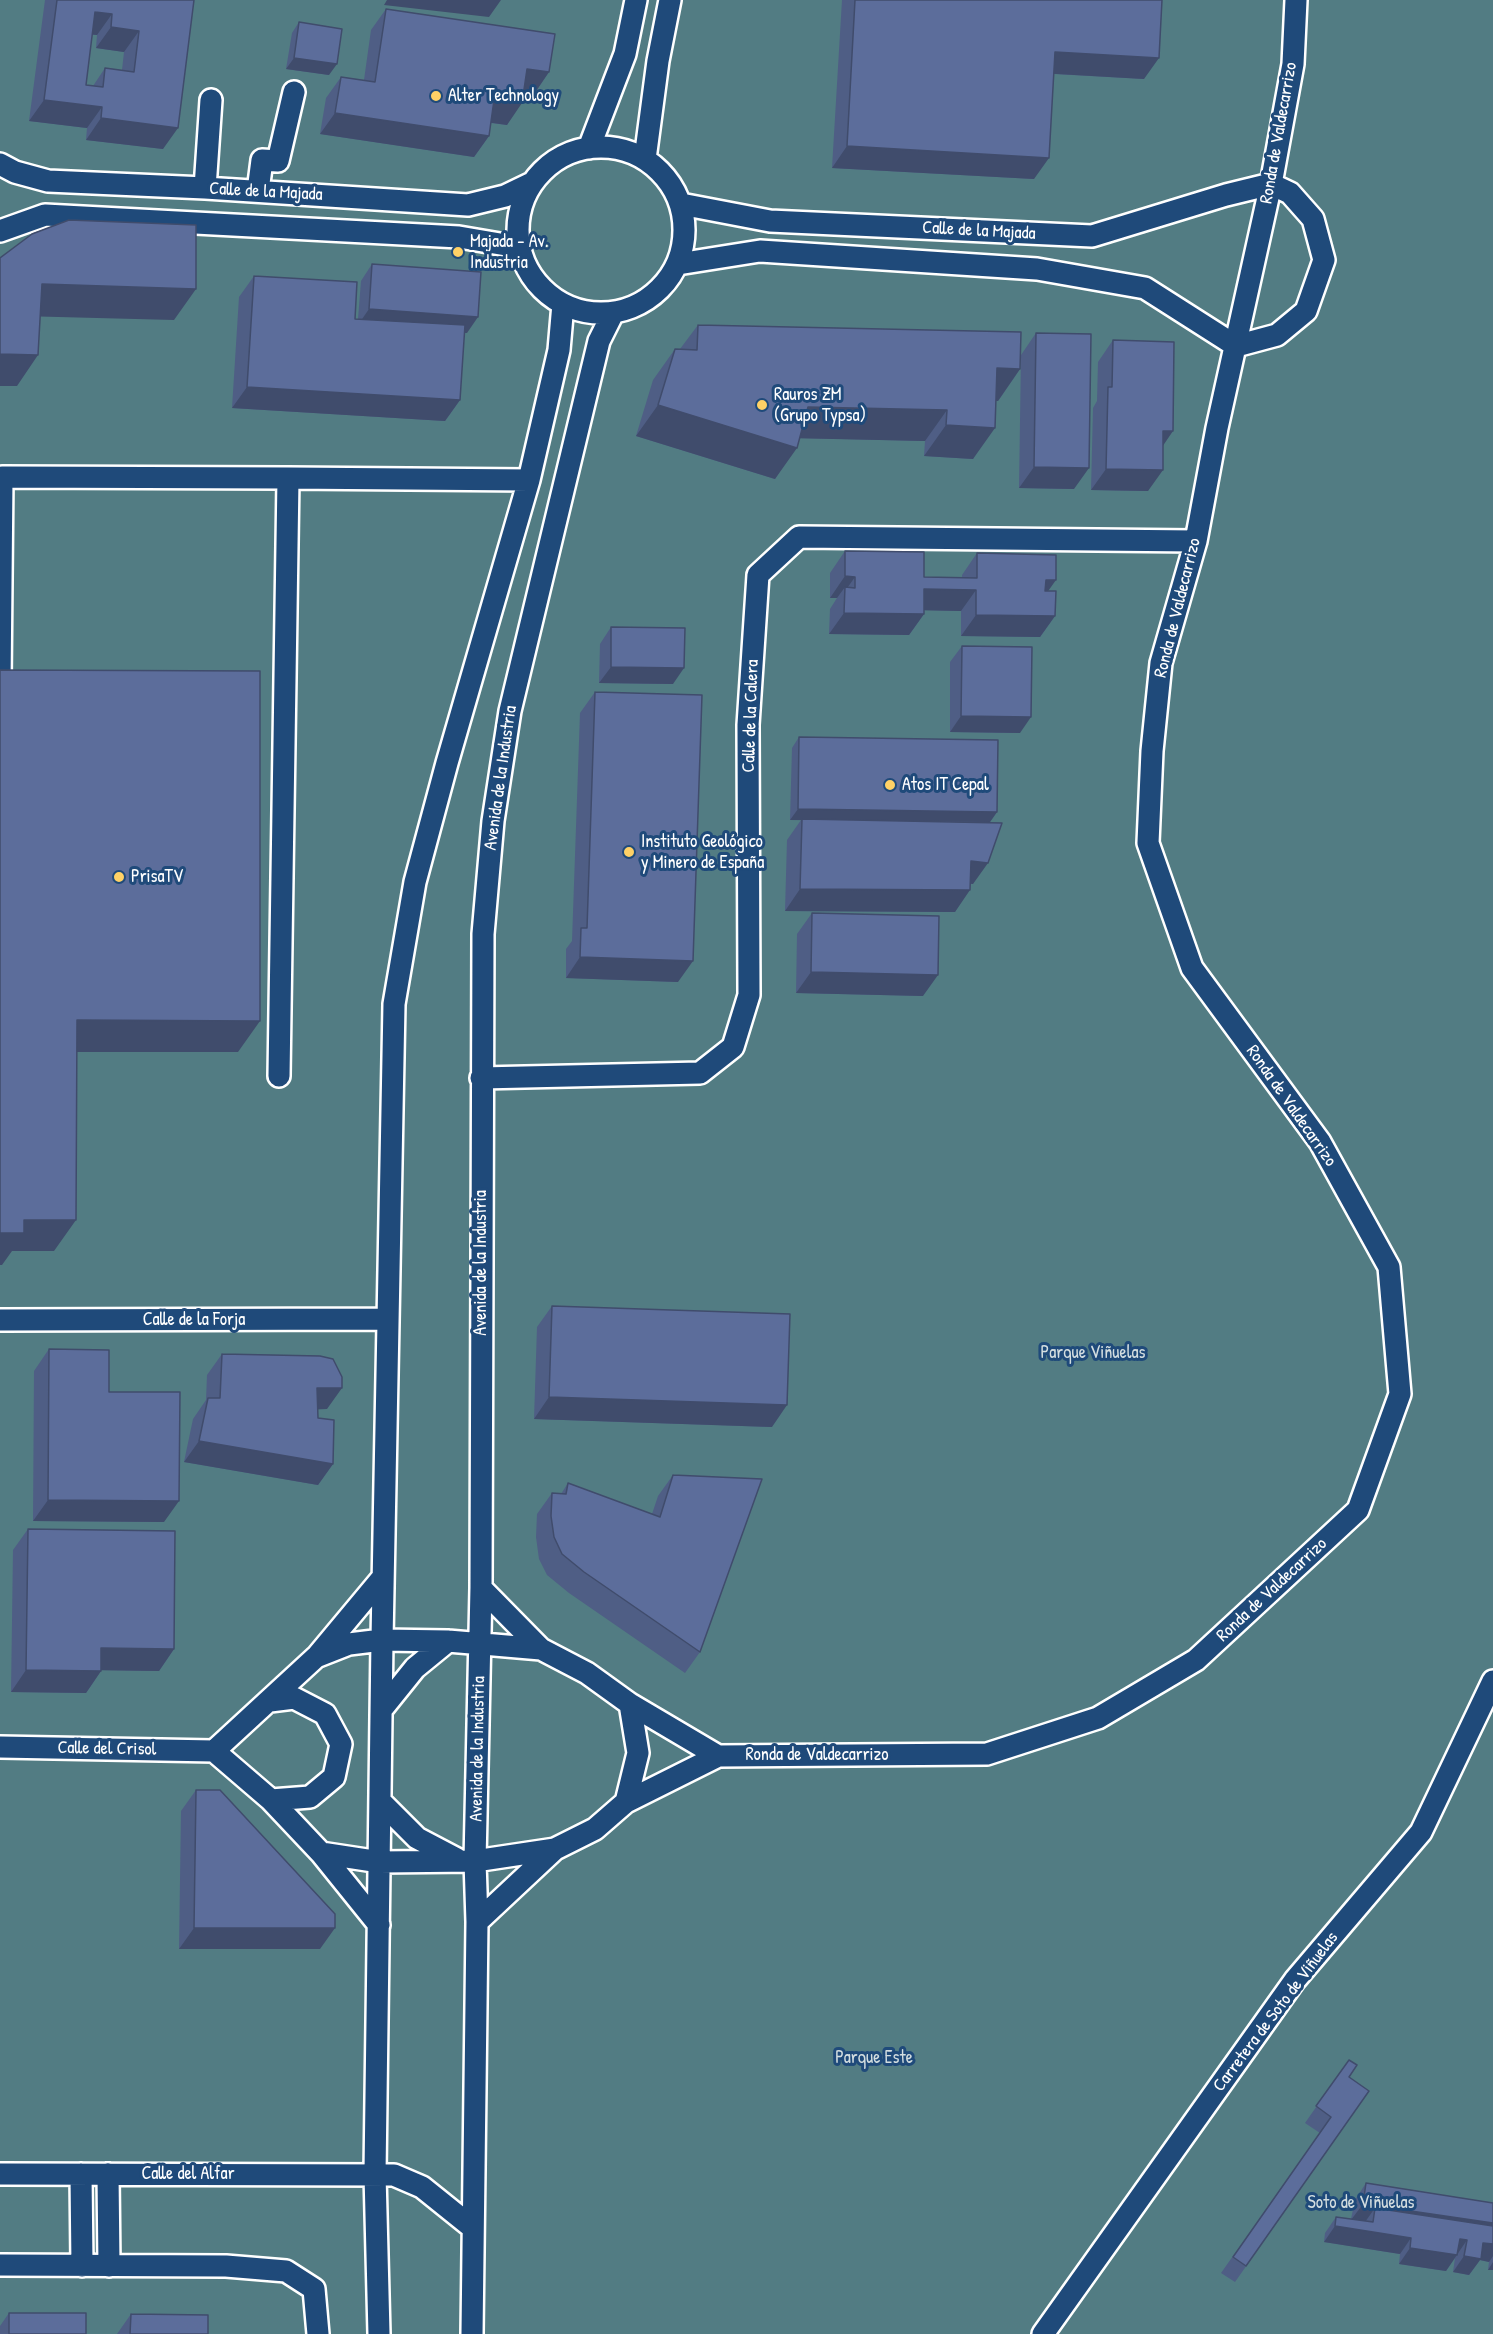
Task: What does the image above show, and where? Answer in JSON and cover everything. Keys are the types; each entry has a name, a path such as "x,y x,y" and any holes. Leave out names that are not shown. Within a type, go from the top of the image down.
{"street":[{"path":"589,148 625,54 636,0"},
{"path":"645,159 658,61 670,0"},
{"name":"Ronda de Valdecarrizo","path":"718,1756 987,1754 1098,1719 1196,1660 1358,1510 1400,1394 1389,1267 1320,1142 1192,968 1148,843 1152,751 1161,663 1196,541 1216,428 1271,184 1293,64 1296,0"},
{"path":"258,191 262,160 278,161 294,92"},
{"path":"205,188 211,100"},
{"path":"608,147 627,151 645,159 667,178 681,204 685,224 684,244 678,264 663,287 640,304 613,313 588,313 563,304 543,291 529,272 520,249 518,226 522,204 532,183 547,166 567,154 589,148 608,147"},
{"name":"Calle de la Majada","path":"0,164 15,172 48,181 258,191 468,205 505,196 532,183"},
{"path":"1236,346 1277,335 1306,311 1324,260 1313,219 1290,193 1271,184"},
{"name":"Calle de la Majada","path":"681,204 770,221 1092,236 1226,195 1271,184"},
{"name":"Calle de la Majada","path":"0,231 45,215 459,237 520,249"},
{"name":"Calle de la Majada","path":"678,264 760,252 1037,269 1145,288 1236,346"},
{"path":"379,2334 375,2174 387,1319 394,1004 415,882 529,480 559,350 563,304"},
{"name":"Avenida de la Industria","path":"472,2334 477,1923 467,1860 480,1645 481,1588 483,934 493,821 510,711 599,341 613,313"},
{"path":"0,683 2,477 529,480"},
{"path":"279,1076 288,478"},
{"name":"Calle de la Calera","path":"482,1078 700,1073 733,1047 749,996 748,725 758,574 799,537 1196,541"},
{"name":"Calle de la Forja","path":"0,1320 387,1319"},
{"path":"379,1925 321,1852 271,1800 214,1751 316,1657 383,1577"},
{"path":"481,1588 541,1649 587,1673 630,1704 718,1756"},
{"path":"316,1657 349,1644 382,1640 448,1641 541,1649"},
{"path":"382,1709 415,1668 448,1641"},
{"name":"Carretera de Soto de Viñuelas","path":"1043,2334 1295,1980 1421,1832 1493,1681"},
{"path":"270,1701 294,1698 325,1714 341,1744 334,1777 310,1797 271,1800"},
{"path":"626,1802 638,1753 630,1704"},
{"name":"Calle del Crisol","path":"0,1747 214,1751"},
{"path":"477,1923 555,1849 595,1829 626,1802 718,1756"},
{"path":"381,1802 417,1838 467,1860"},
{"path":"321,1852 380,1862 467,1860 555,1849"},
{"name":"Calle del Alfar","path":"0,2174 375,2174"},
{"path":"81,2174 82,2266"},
{"path":"108,2174 109,2266"},
{"path":"375,2174 394,2175 422,2187 473,2228"},
{"path":"0,2265 226,2266 286,2271 314,2289 318,2334"}],"green space":[{"path":"0,0 1493,0 1493,2334 0,2334"}],"building":[{"path":"57,0 194,0 178,128 101,118 102,107 44,100","holes":["95,12 112,14 111,27 139,31 134,72 105,68 103,87 86,85"]},
{"path":"855,0 1162,0 1159,58 1055,52 1049,158 847,146"},
{"name":"Alter Technology","path":"386,9 555,34 549,72 527,69 522,103 494,100 489,136 335,113 341,77 375,82"},
{"path":"299,22 342,29 337,64 294,58"},
{"path":"69,220 196,225 196,289 42,284 38,355 0,354 0,258 32,234"},
{"path":"372,264 481,272 478,317 369,309"},
{"path":"254,276 357,282 355,319 465,325 460,400 247,387"},
{"path":"698,325 1021,332 1020,369 997,368 995,428 946,425 947,410 808,407 797,448 658,405 675,349 697,350"},
{"path":"1036,333 1091,334 1089,468 1034,467"},
{"path":"1113,340 1174,342 1173,431 1163,431 1163,470 1106,469 1108,387 1112,387"},
{"path":"845,551 924,552 924,577 977,578 977,553 1056,555 1056,580 1046,580 1045,591 1056,591 1055,616 976,615 976,590 924,589 924,614 844,613 845,587 855,588 855,577 845,576"},
{"path":"611,627 685,628 684,668 611,667"},
{"path":"962,646 1032,647 1031,717 961,716"},
{"name":"PrisaTV","path":"0,670 260,671 260,1021 77,1020 76,1220 24,1220 24,1233 0,1233"},
{"name":"Instituto Geológico y Minero de España","path":"595,692 702,695 693,961 580,957 581,928 587,928"},
{"name":"Atos IT Cepal","path":"799,737 998,740 997,812 798,809"},
{"path":"802,819 1002,823 988,863 971,861 970,890 800,889"},
{"path":"812,913 939,916 938,975 811,972"},
{"path":"552,1306 790,1314 787,1405 549,1397"},
{"path":"49,1349 109,1350 109,1392 180,1392 179,1501 48,1500"},
{"path":"222,1354 320,1356 333,1359 342,1377 342,1388 317,1388 318,1418 334,1420 333,1464 199,1441 208,1398 220,1398"},
{"path":"673,1475 762,1479 700,1652 584,1572 562,1554 554,1537 551,1516 552,1493 566,1494 568,1483 660,1517"},
{"path":"28,1529 175,1531 174,1649 101,1648 101,1671 26,1670"},
{"path":"196,1790 220,1790 335,1914 335,1928 194,1928"},
{"path":"1349,2060 1357,2065 1349,2077 1369,2091 1246,2266 1233,2257 1331,2117 1316,2106"},
{"path":"1366,2183 1493,2203 1493,2223 1363,2204"},
{"path":"1375,2208 1493,2226 1493,2244 1483,2243 1481,2259 1464,2256 1467,2240 1460,2239 1457,2255 1410,2248 1411,2238 1335,2226 1336,2217 1373,2222"},
{"path":"9,2313 86,2313 86,2334 9,2334"},
{"path":"131,2314 208,2315 208,2334 130,2334"}],"place":[{"name":"Alter Technology","path":"436,96"},
{"name":"Majada - Av. Industria","path":"458,252"},
{"name":"Rauros ZM (Grupo Typsa)","path":"762,405"},
{"name":"Atos IT Cepal","path":"890,785"},
{"name":"Instituto Geológico y Minero de España","path":"629,852"},
{"name":"PrisaTV","path":"119,877"}],"park label":[{"name":"Parque Viñuelas","path":"1093,1353"},
{"name":"Parque Este","path":"874,2058"},
{"name":"Soto de Viñuelas","path":"1361,2203"}]}
